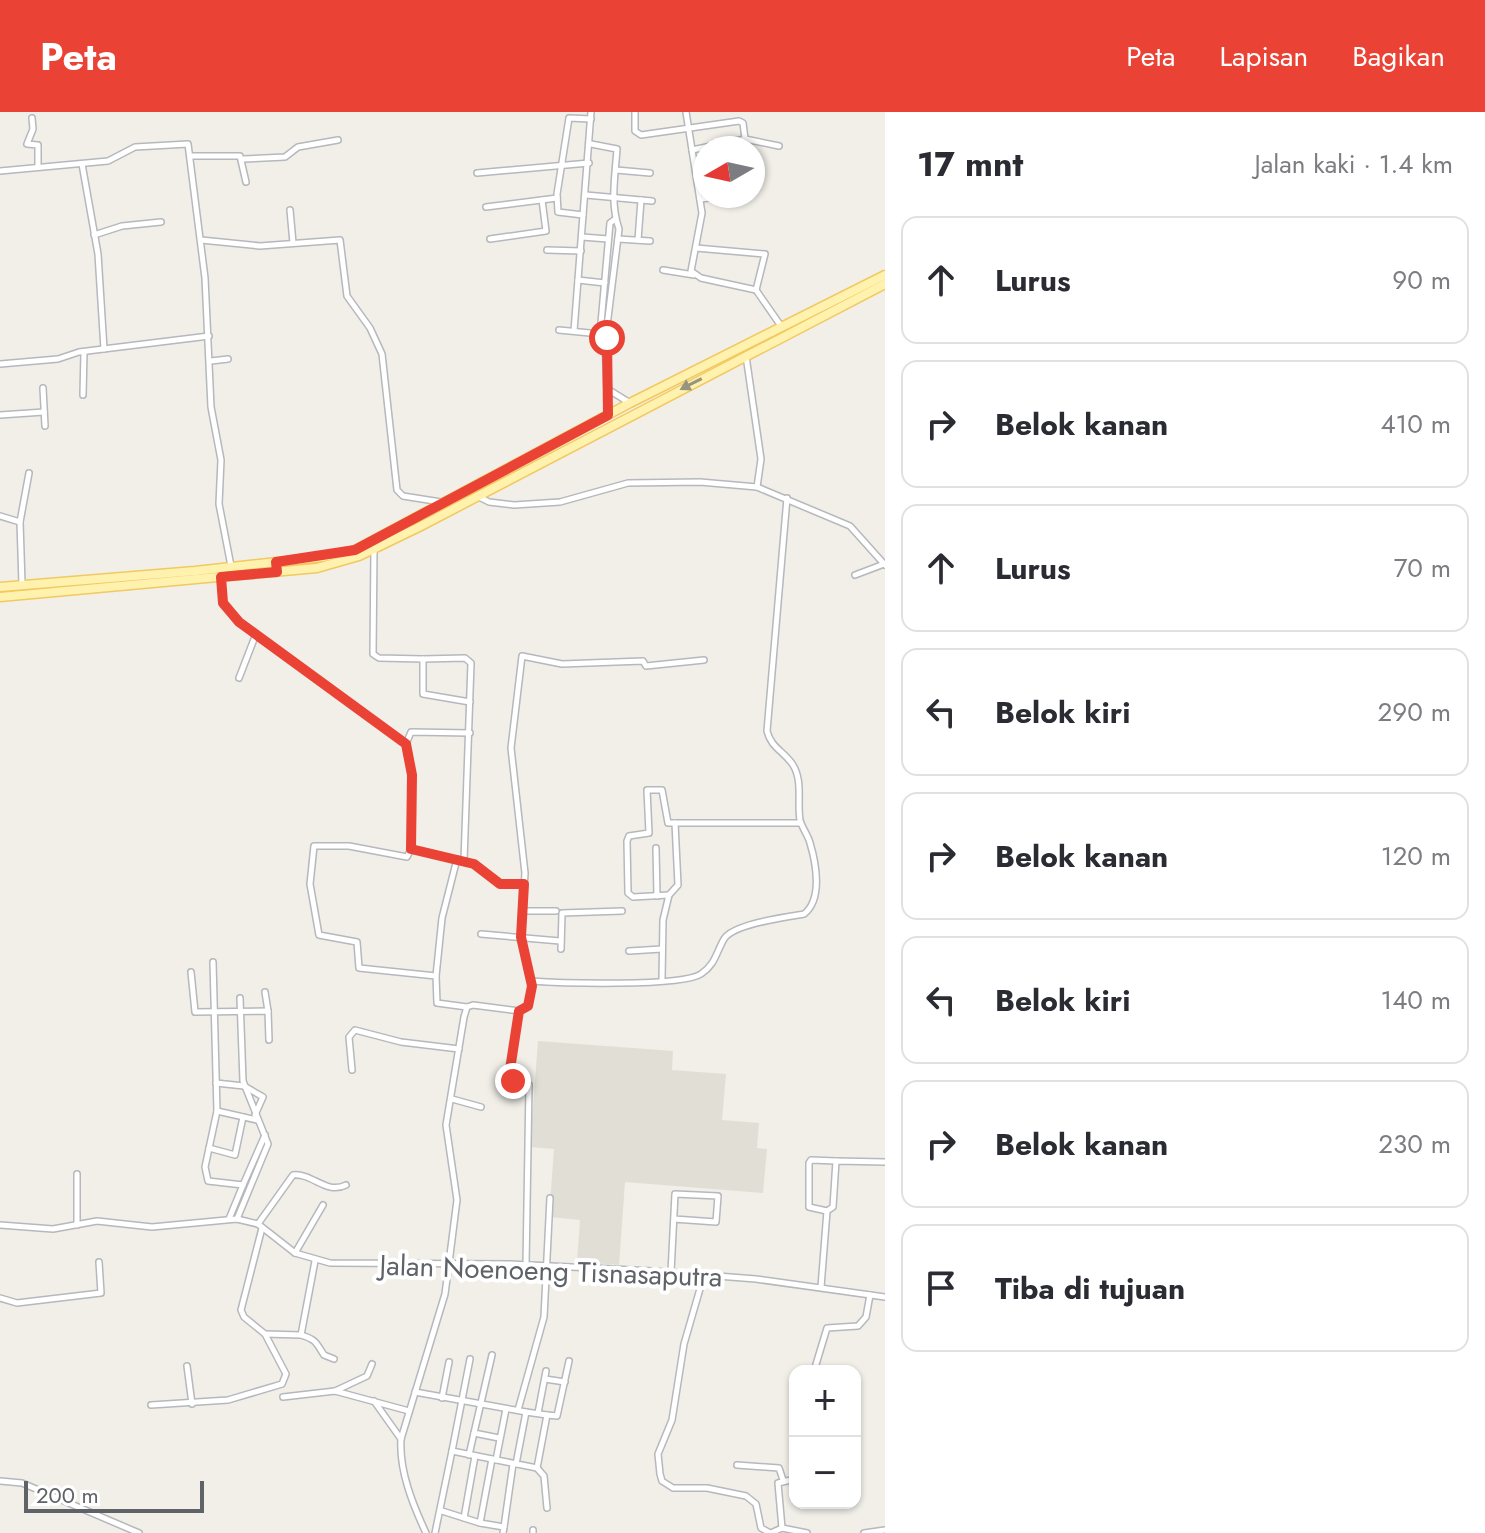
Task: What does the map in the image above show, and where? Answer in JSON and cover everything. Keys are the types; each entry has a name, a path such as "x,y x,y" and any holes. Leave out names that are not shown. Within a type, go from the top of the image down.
{"main road":[{"path":"0,597 221,577 355,550 630,403 885,275"},
{"path":"0,587 231,566 329,566 374,550 885,284"}],"street":[{"path":"635,112 635,131 641,135 739,121 744,136"},
{"path":"686,112 693,156"},
{"path":"574,331 591,115 569,118 557,198 558,212 583,215"},
{"path":"32,118 27,144 38,145 38,167"},
{"path":"192,156 243,159 285,157 298,147 338,140"},
{"path":"0,171 112,160 135,147 180,141 188,144 201,240 211,361 211,407 221,460 219,504 231,566"},
{"path":"765,143 779,146"},
{"path":"591,144 616,147 613,197 618,239 605,342 608,415"},
{"path":"243,159 246,182"},
{"path":"477,173 589,163"},
{"path":"82,164 101,281 104,349"},
{"path":"616,170 650,173"},
{"path":"586,195 652,201"},
{"path":"486,207 557,198"},
{"path":"490,239 546,231 542,200"},
{"path":"638,240 641,200"},
{"path":"695,276 691,271 701,208"},
{"path":"290,210 293,243"},
{"path":"605,342 600,334 608,239 610,223 614,220"},
{"path":"94,235 110,233 120,227 161,222"},
{"path":"582,237 608,239"},
{"path":"618,239 650,241"},
{"path":"201,240 247,246 340,240 347,296 370,328 382,354 397,490 403,496 446,502"},
{"path":"696,248 765,254 756,290"},
{"path":"547,250 581,251"},
{"path":"663,270 756,290 781,327"},
{"path":"578,280 605,283"},
{"path":"559,330 600,334"},
{"path":"0,364 58,359 84,351 209,336"},
{"path":"83,395 84,351"},
{"path":"746,356 761,459 757,487"},
{"path":"211,361 228,359"},
{"path":"43,388 45,426"},
{"path":"608,390 630,403"},
{"path":"0,415 44,412"},
{"path":"22,585 20,522 29,473"},
{"path":"476,495 489,502 514,505 560,502 628,483 700,482 757,487 855,529 884,564 855,575"},
{"path":"531,981 589,984 701,974 716,960 723,941 732,931 804,914 810,909 816,882 814,855 801,823 795,769 771,746 767,731 787,498"},
{"path":"0,516 20,522"},
{"path":"374,550 372,652 379,658 470,661 464,861"},
{"path":"221,577 226,608 256,634 406,744"},
{"path":"239,678 256,634"},
{"path":"526,1265 529,1085 513,1081 509,1076 519,1011 531,1002 531,981 521,937 524,884 511,748 522,656 582,664 643,661 646,666 704,660"},
{"path":"423,659 423,694 470,702"},
{"path":"436,976 358,968 357,942 322,937 318,931 310,884 314,846 349,846 407,857 411,849 412,775 406,744 411,732 419,729 470,733"},
{"path":"669,895 633,897 627,888 628,837 649,831 647,790 662,789 667,822 801,823"},
{"path":"662,979 662,949 669,895 678,885 675,823"},
{"path":"656,848 657,896"},
{"path":"411,849 474,864 495,882 524,884"},
{"path":"457,859 442,918 436,976 437,1003 519,1011"},
{"path":"523,911 556,911"},
{"path":"561,949 563,913 622,911"},
{"path":"481,934 560,941"},
{"path":"629,951 662,949"},
{"path":"213,962 217,1111 205,1171 208,1181 243,1185"},
{"path":"191,972 193,1009 199,1013 268,1011"},
{"path":"265,992 269,1040"},
{"path":"237,1219 268,1148 244,1086 240,998"},
{"path":"426,1533 411,1495 402,1459 401,1439 434,1338 449,1263 457,1200 446,1131 467,1007"},
{"path":"352,1070 349,1037 355,1030 401,1042 459,1049"},
{"path":"216,1083 244,1086 263,1097 256,1118"},
{"path":"452,1099 481,1107"},
{"path":"217,1111 256,1118"},
{"path":"209,1148 235,1155 242,1138 243,1117"},
{"path":"228,1220 265,1135"},
{"path":"254,1159 262,1162"},
{"path":"836,1161 833,1207 827,1211 809,1207 811,1160 885,1162"},
{"path":"77,1174 77,1225"},
{"path":"248,1174 256,1177"},
{"path":"151,1405 228,1400 282,1384 286,1374 265,1334 241,1310 260,1226 293,1175 303,1174 329,1188 346,1185"},
{"path":"671,1272 674,1219 676,1193 718,1196 716,1222 674,1219"},
{"path":"518,1410 544,1317 549,1266 550,1198"},
{"path":"295,1253 323,1205"},
{"path":"821,1287 827,1211"},
{"name":"Jalan Noenoeng Tisnasaputra","path":"0,1225 53,1229 97,1221 152,1227 237,1219 260,1226 295,1253 315,1261 526,1265 671,1272 821,1287 885,1297"},
{"path":"301,1335 315,1261"},
{"path":"0,1298 17,1303 101,1293 99,1262"},
{"path":"704,1275 680,1364 672,1420 658,1454 662,1481 673,1488 707,1488 746,1496 756,1504 761,1528 771,1533 782,1528 807,1533"},
{"path":"816,1365 827,1328 858,1326 866,1317 870,1295"},
{"path":"265,1334 301,1335 321,1344 324,1355 334,1359"},
{"path":"464,1518 474,1433 492,1355"},
{"path":"436,1533 470,1359"},
{"path":"415,1392 557,1416 569,1361"},
{"path":"442,1398 449,1362"},
{"path":"283,1397 335,1391 367,1376 372,1364"},
{"path":"187,1366 192,1404"},
{"path":"538,1413 546,1375 565,1382"},
{"path":"335,1391 409,1411"},
{"path":"373,1400 401,1439"},
{"path":"480,1523 506,1409"},
{"path":"442,1511 504,1530 526,1412"},
{"path":"537,1468 547,1415"},
{"path":"474,1433 499,1438"},
{"path":"452,1451 537,1468 544,1476 547,1508"},
{"path":"737,1465 779,1468 783,1480"},
{"path":"782,1528 778,1483 789,1480"},
{"path":"0,1481 22,1483 122,1530 139,1533"},
{"path":"864,1533 885,1530"}],"shaded area":[{"path":"538,1041 673,1051 672,1070 726,1074 722,1120 759,1123 757,1148 767,1149 763,1193 625,1182 619,1265 577,1262 580,1220 549,1217 554,1149 530,1147"}],"route":[{"path":"513,1081 509,1076 519,1011 528,1006 532,996 521,937 524,884 500,884 474,864 411,849 412,775 411,757 406,744 379,728 239,622 223,603 221,577 277,572 276,562 355,550 608,415 607,338"}]}
